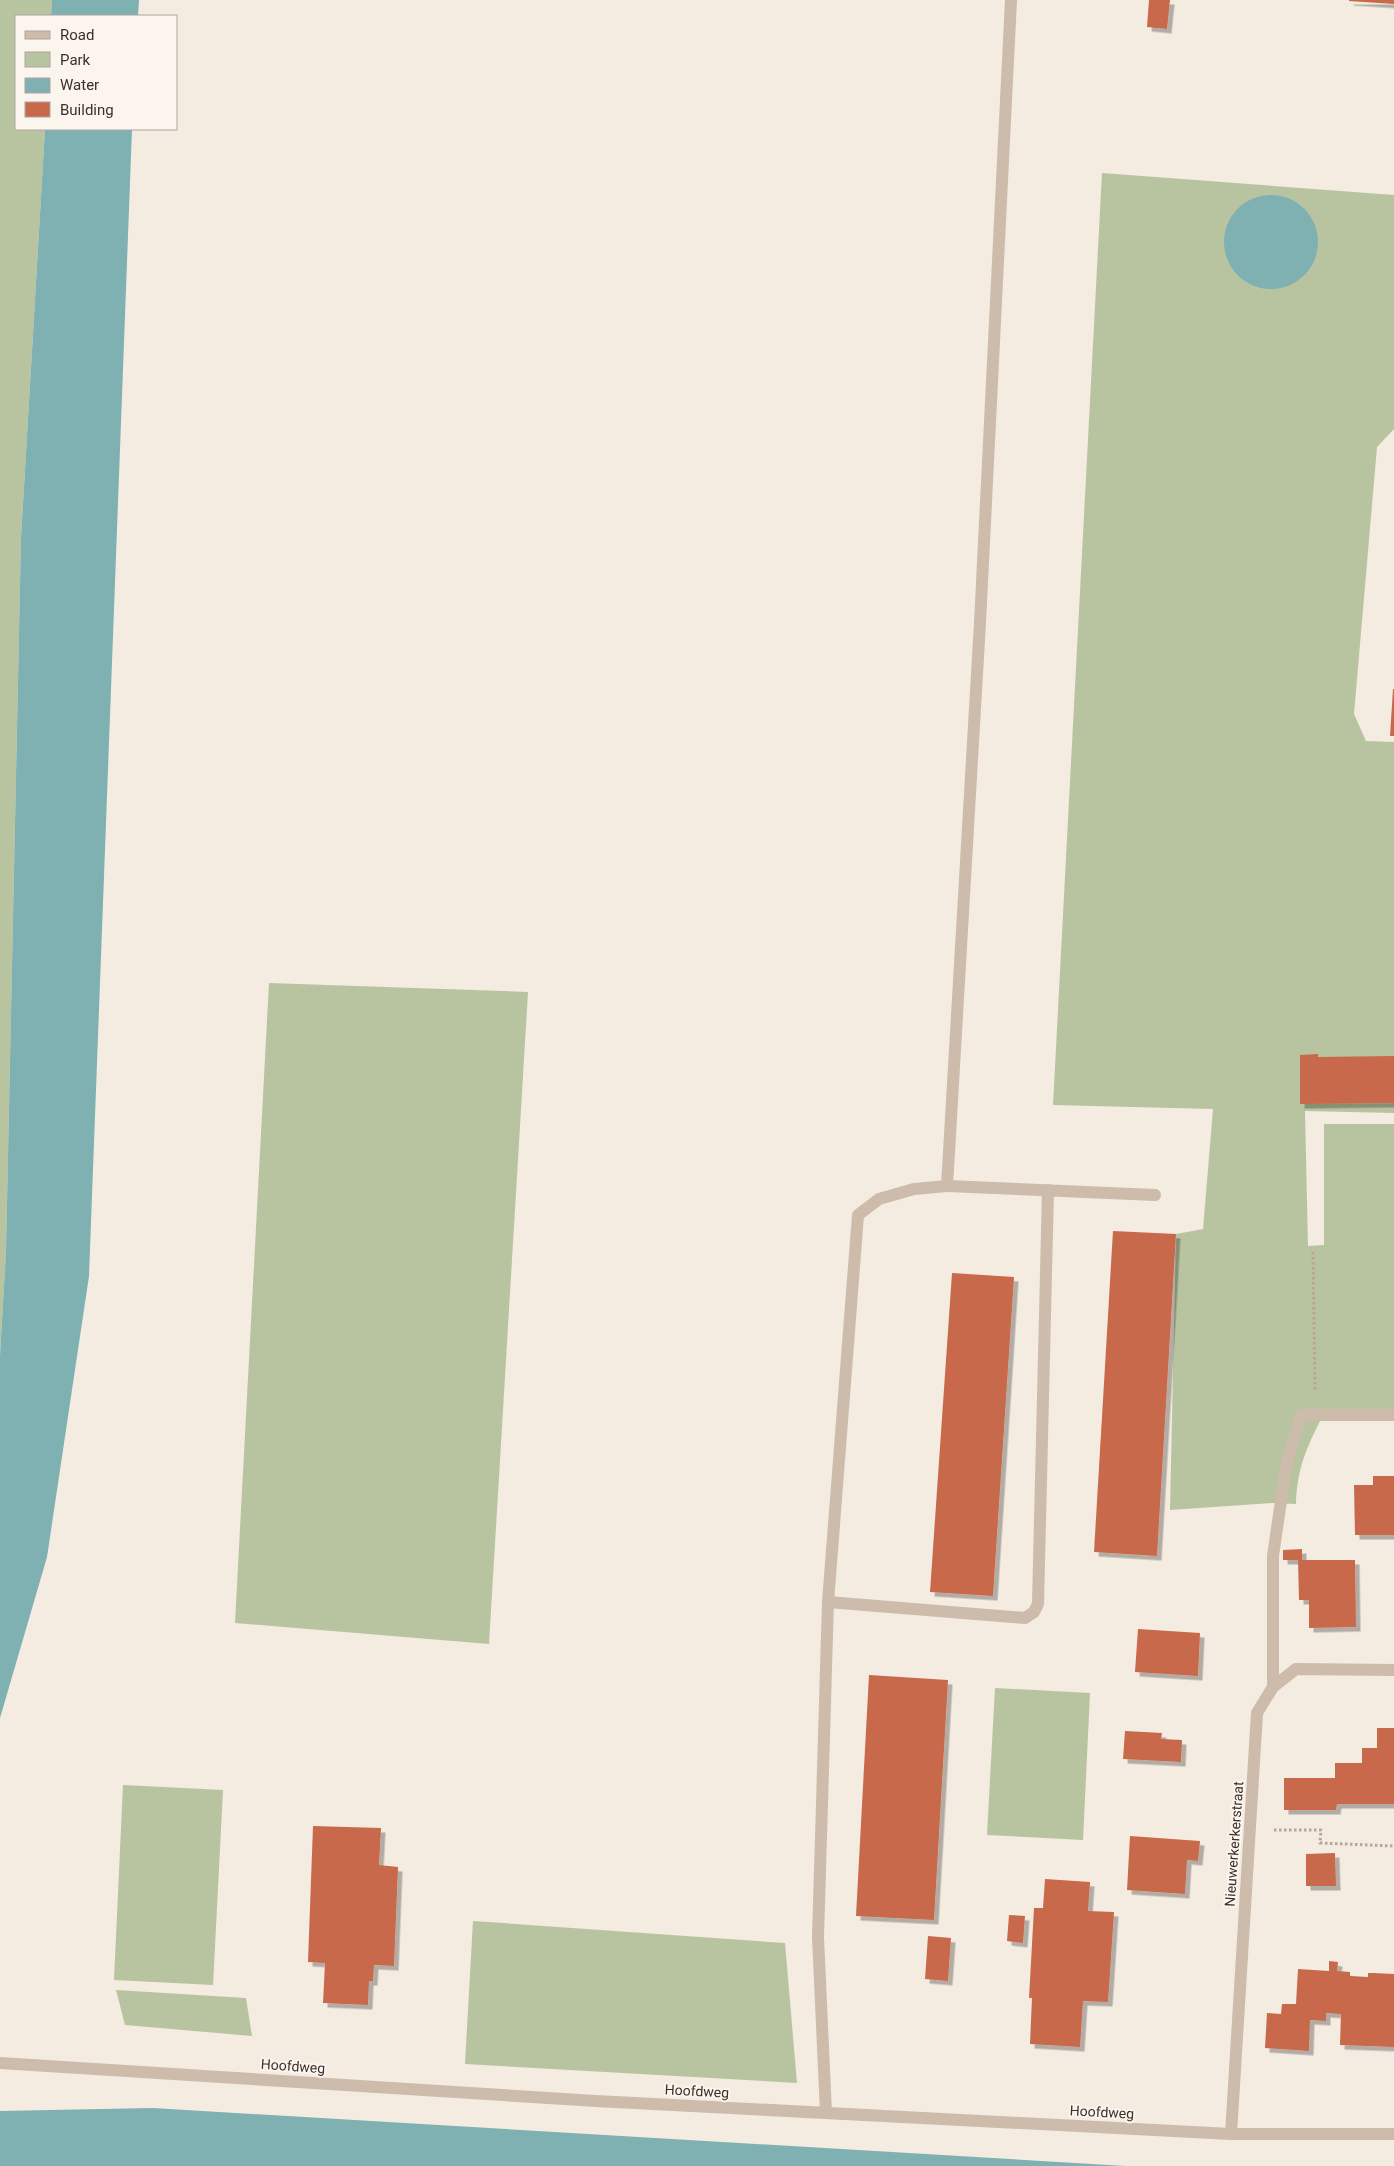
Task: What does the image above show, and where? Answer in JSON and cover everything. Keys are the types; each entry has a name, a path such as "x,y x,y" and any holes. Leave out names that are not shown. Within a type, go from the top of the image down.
{"street":[{"path":"947,1186 980,623 1011,0"},
{"path":"826,2113 818,1937 828,1602 858,1215 879,1199 914,1189 947,1186 1155,1195"},
{"path":"828,1602 1025,1618 1034,1612 1038,1604 1048,1190"},
{"path":"1273,1687 1273,1556 1286,1466 1301,1416 1394,1415"},
{"name":"Nieuwerkerkerstraat","path":"1230,2134 1257,1713 1273,1687 1296,1669 1394,1670"},
{"name":"Hoofdweg","path":"0,2063 596,2101 1230,2134 1394,2134"}],"path":[{"path":"1313,1252 1316,1415"},
{"path":"1250,1830 1321,1830 1320,1843 1394,1846"}],"green space":[{"path":"0,0 52,0 51,15 15,15 15,130 45,130 21,538 6,1251 0,1356"},
{"path":"1102,173 1394,195 1394,429 1377,447 1354,714 1366,741 1394,742 1394,1113 1305,1111 1308,1246 1324,1245 1324,1124 1394,1124 1394,1409 1326,1409 1309,1444 1301,1466 1296,1504 1272,1503 1170,1510 1176,1234 1203,1229 1213,1109 1053,1105"},
{"path":"269,983 528,992 489,1644 235,1623"},
{"path":"995,1688 1090,1693 1083,1840 987,1835"},
{"path":"123,1785 223,1790 213,1985 114,1980"},
{"path":"473,1921 785,1943 797,2083 465,2064"},
{"path":"116,1990 246,1998 252,2036 125,2025"}],"water":[{"path":"52,0 139,0 138,15 51,15"},
{"path":"45,130 132,130 89,1276 47,1557 0,1718 0,1356 6,1251 21,538"},
{"path":"1271,195 1289,199 1304,209 1314,224 1318,242 1314,260 1304,275 1289,285 1271,289 1253,285 1238,275 1228,260 1224,242 1228,224 1238,209 1253,199"},
{"path":"153,2108 1125,2166 0,2166 0,2111"}],"building":[{"path":"1149,0 1170,0 1167,29 1147,27"},
{"path":"1394,0 1394,4 1349,1"},
{"path":"1393,689 1394,736 1390,736"},
{"path":"1318,1054 1318,1057 1394,1056 1394,1103 1300,1104 1300,1055"},
{"path":"1113,1231 1176,1234 1157,1556 1094,1552"},
{"path":"952,1273 1014,1277 993,1596 930,1592"},
{"path":"1373,1476 1394,1476 1394,1535 1355,1535 1354,1485 1373,1485"},
{"path":"1302,1549 1302,1560 1355,1560 1356,1627 1309,1628 1309,1600 1299,1600 1298,1560 1283,1560 1283,1550"},
{"path":"1138,1629 1200,1633 1198,1676 1135,1672"},
{"path":"869,1675 948,1680 934,1920 856,1916"},
{"path":"1377,1728 1394,1728 1394,1804 1337,1804 1336,1810 1284,1810 1284,1778 1335,1778 1335,1763 1362,1763 1362,1748 1377,1748"},
{"path":"1125,1731 1162,1733 1161,1739 1182,1740 1181,1762 1123,1759"},
{"path":"313,1826 381,1828 379,1865 398,1867 394,1966 374,1965 373,1981 369,1981 368,2005 323,2003 325,1963 308,1962"},
{"path":"1130,1836 1200,1841 1198,1861 1187,1860 1185,1894 1127,1890"},
{"path":"1335,1853 1336,1886 1306,1886 1306,1854"},
{"path":"1045,1879 1090,1882 1088,1911 1114,1912 1108,2002 1083,2001 1080,2047 1030,2044 1032,1998 1029,1998 1034,1908 1043,1908"},
{"path":"1009,1915 1025,1916 1023,1943 1007,1941"},
{"path":"928,1936 951,1938 948,1981 925,1979"},
{"path":"1329,1961 1338,1962 1337,1971 1350,1972 1350,1976 1368,1977 1368,1973 1394,1974 1394,2047 1340,2045 1341,2014 1326,2013 1326,2021 1310,2020 1309,2051 1265,2048 1267,2013 1281,2014 1282,2004 1296,2004 1298,1969 1329,1971"}]}
